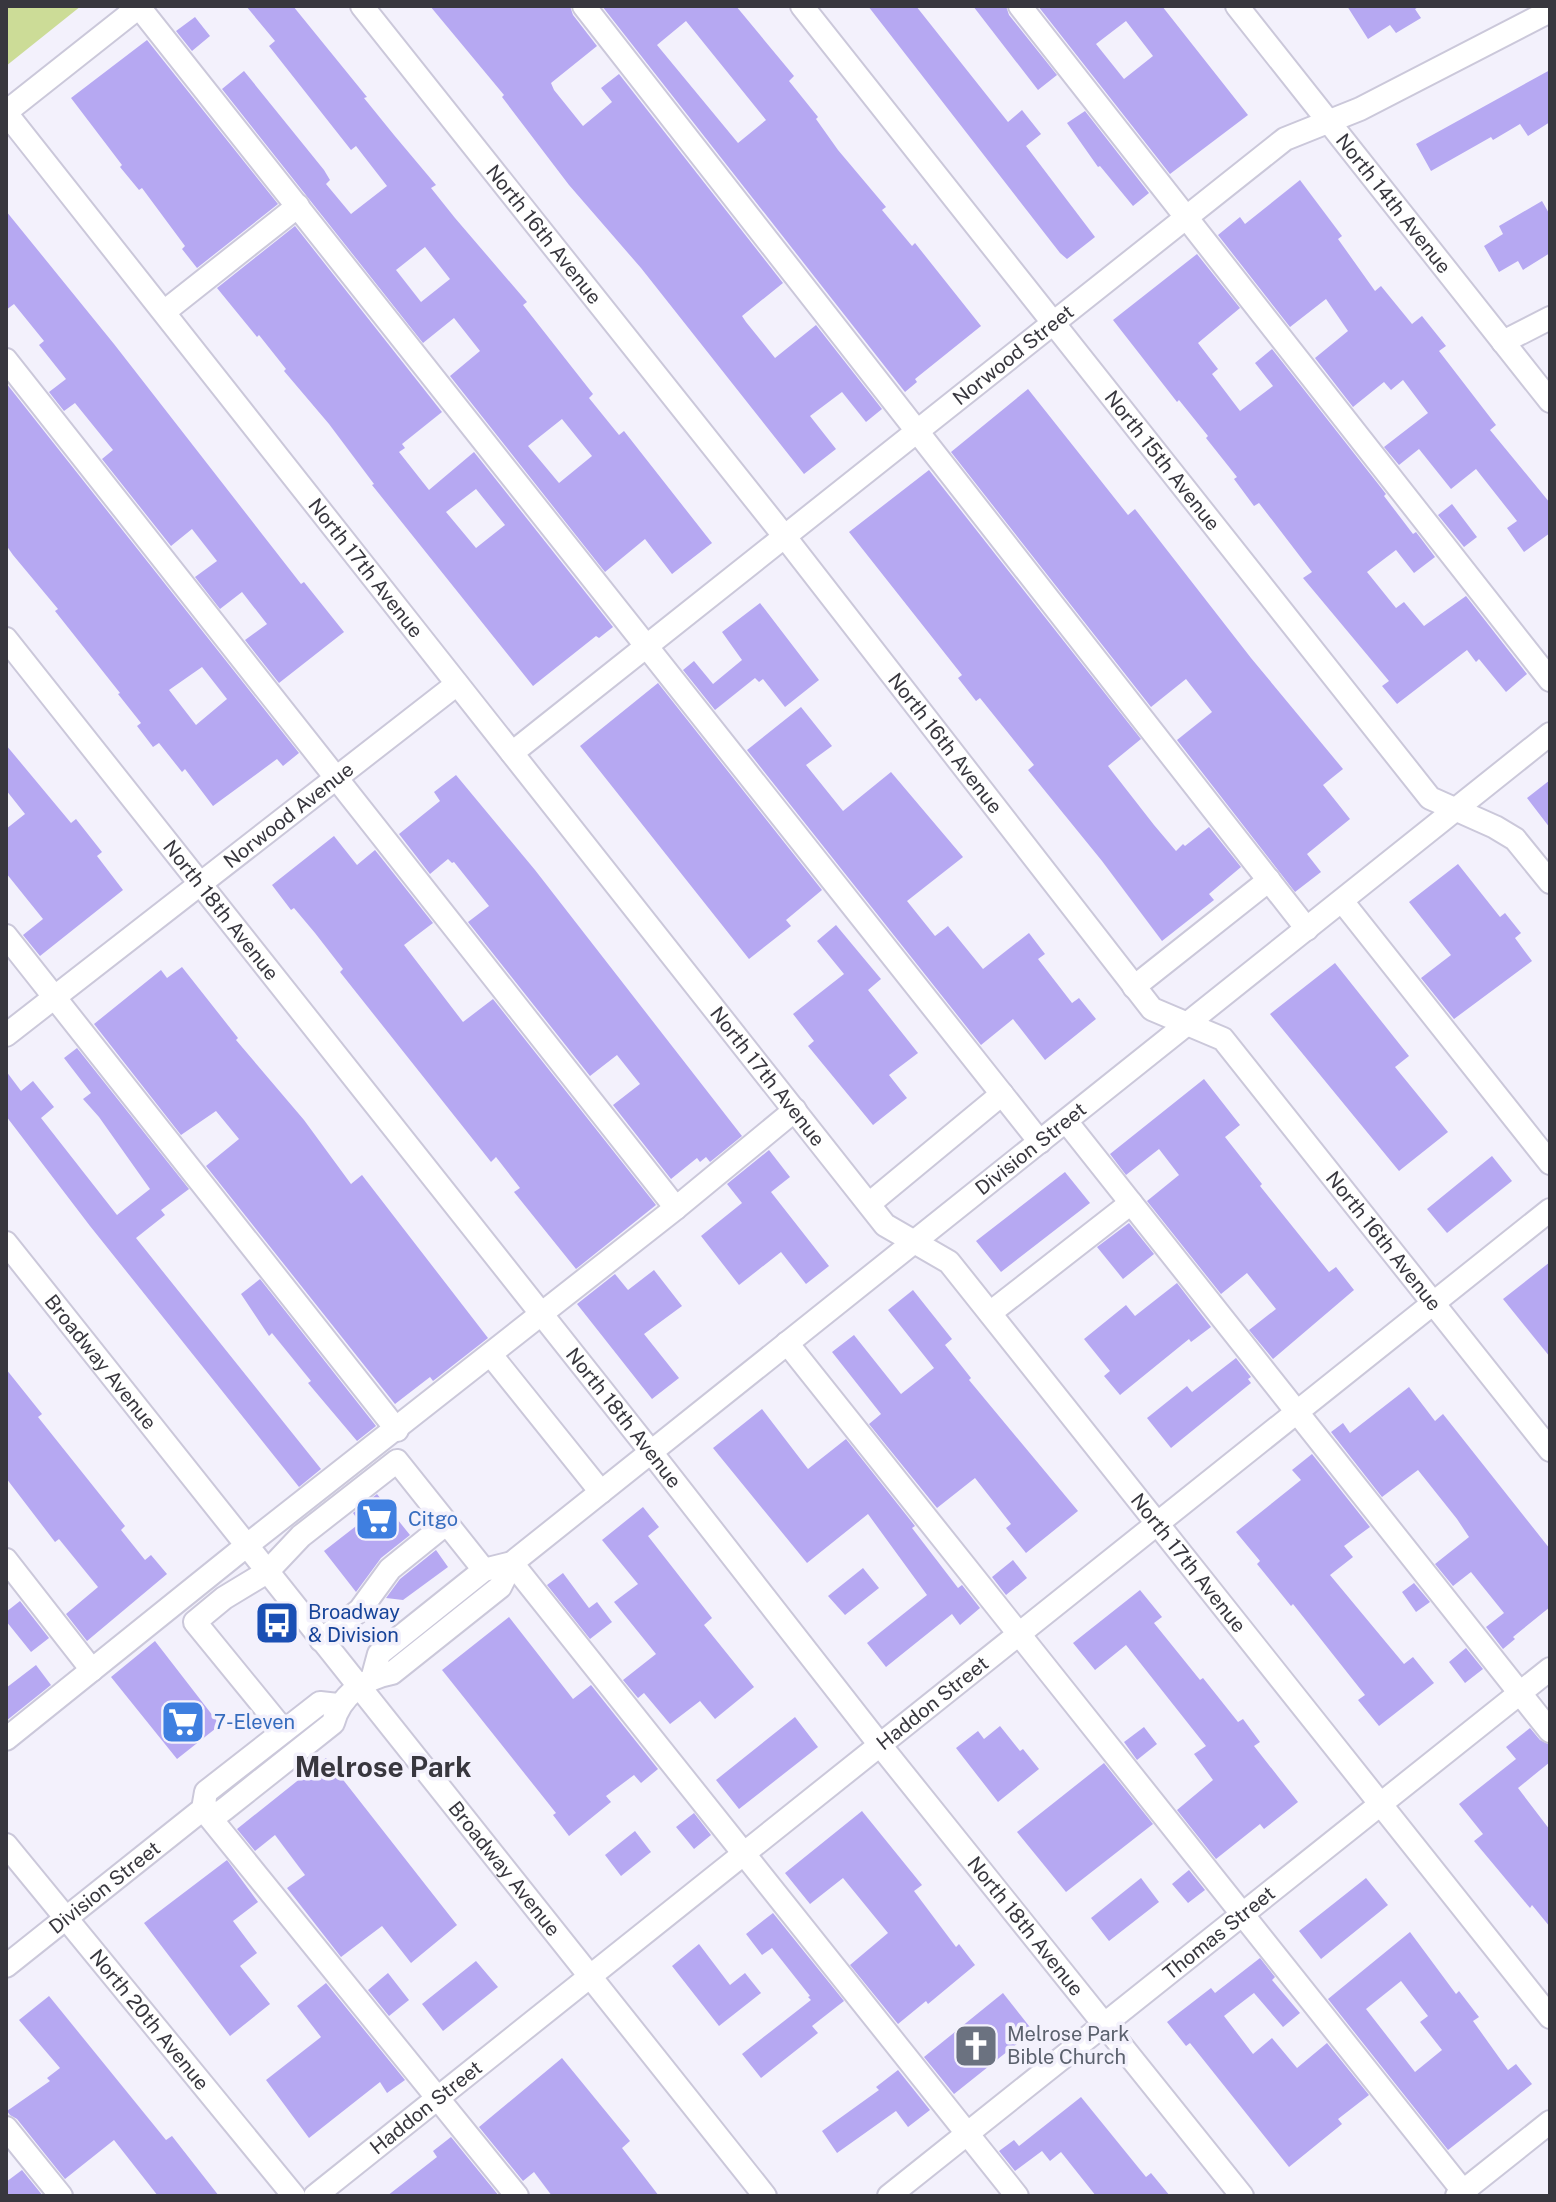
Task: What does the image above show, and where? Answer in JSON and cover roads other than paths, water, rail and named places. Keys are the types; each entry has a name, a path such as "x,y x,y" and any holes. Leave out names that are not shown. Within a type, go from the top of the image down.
{"street":[{"path":"6,112 140,6 1040,1142"},
{"name":"North 16th Avenue","path":"362,6 785,537 1152,1009 1223,1039 1550,1450"},
{"path":"584,6 1307,929"},
{"name":"North 15th Avenue","path":"802,6 1430,798 1515,839 1550,882"},
{"path":"1020,6 1550,680"},
{"name":"North 14th Avenue","path":"1237,6 1550,401"},
{"name":"Norwood Street","path":"512,753 1285,139 1360,109 1550,11"},
{"name":"North 17th Avenue","path":"6,112 885,1225 949,1262 1550,2017"},
{"path":"164,312 298,206"},
{"path":"1503,342 1550,318"},
{"path":"6,360 676,1208"},
{"name":"North 18th Avenue","path":"6,639 880,1745 1242,2196"},
{"name":"Norwood Avenue","path":"6,1035 457,684"},
{"name":"Division Street","path":"366,1682 379,1654 484,1570 512,1563 1550,734"},
{"path":"1134,987 1269,880"},
{"path":"1342,901 1550,1163"},
{"path":"6,936 397,1430"},
{"path":"869,1204 1002,1094"},
{"path":"6,1739 676,1208 795,1110"},
{"path":"1066,1121 1550,1731"},
{"path":"990,1313 1131,1203"},
{"name":"Haddon Street","path":"315,2196 1550,1210"},
{"name":"Broadway Avenue","path":"6,1243 321,1640 366,1682 590,1977 765,2196"},
{"path":"787,1343 1462,2194 1550,2122"},
{"path":"491,1355 601,1492"},
{"path":"284,1731 195,1622 224,1598 267,1572 301,1536 397,1461 484,1570"},
{"path":"321,1640 360,1610 390,1569 447,1523"},
{"path":"6,1560 92,1670"},
{"path":"512,1563 1017,2196"},
{"name":"Division Street","path":"203,1809 218,1814 333,1723 338,1705 366,1682 392,1673 500,1587 512,1563"},
{"name":"Thomas Street","path":"889,2196 1550,1669"},
{"name":"Division Street","path":"6,1966 203,1809 206,1792 320,1703 338,1705"},
{"path":"203,1809 517,2196"},
{"name":"North 20th Avenue","path":"6,1845 294,2196"},
{"path":"6,2128 61,2196"}],"place":[{"name":"Citgo","path":"377,1519"},
{"name":"Broadway & Division","path":"277,1623"},
{"name":"7-Eleven","path":"183,1722"},
{"name":"Melrose Park Bible Church","path":"976,2046"}],"district":[{"name":"Melrose Park","path":"383,1767"}]}
